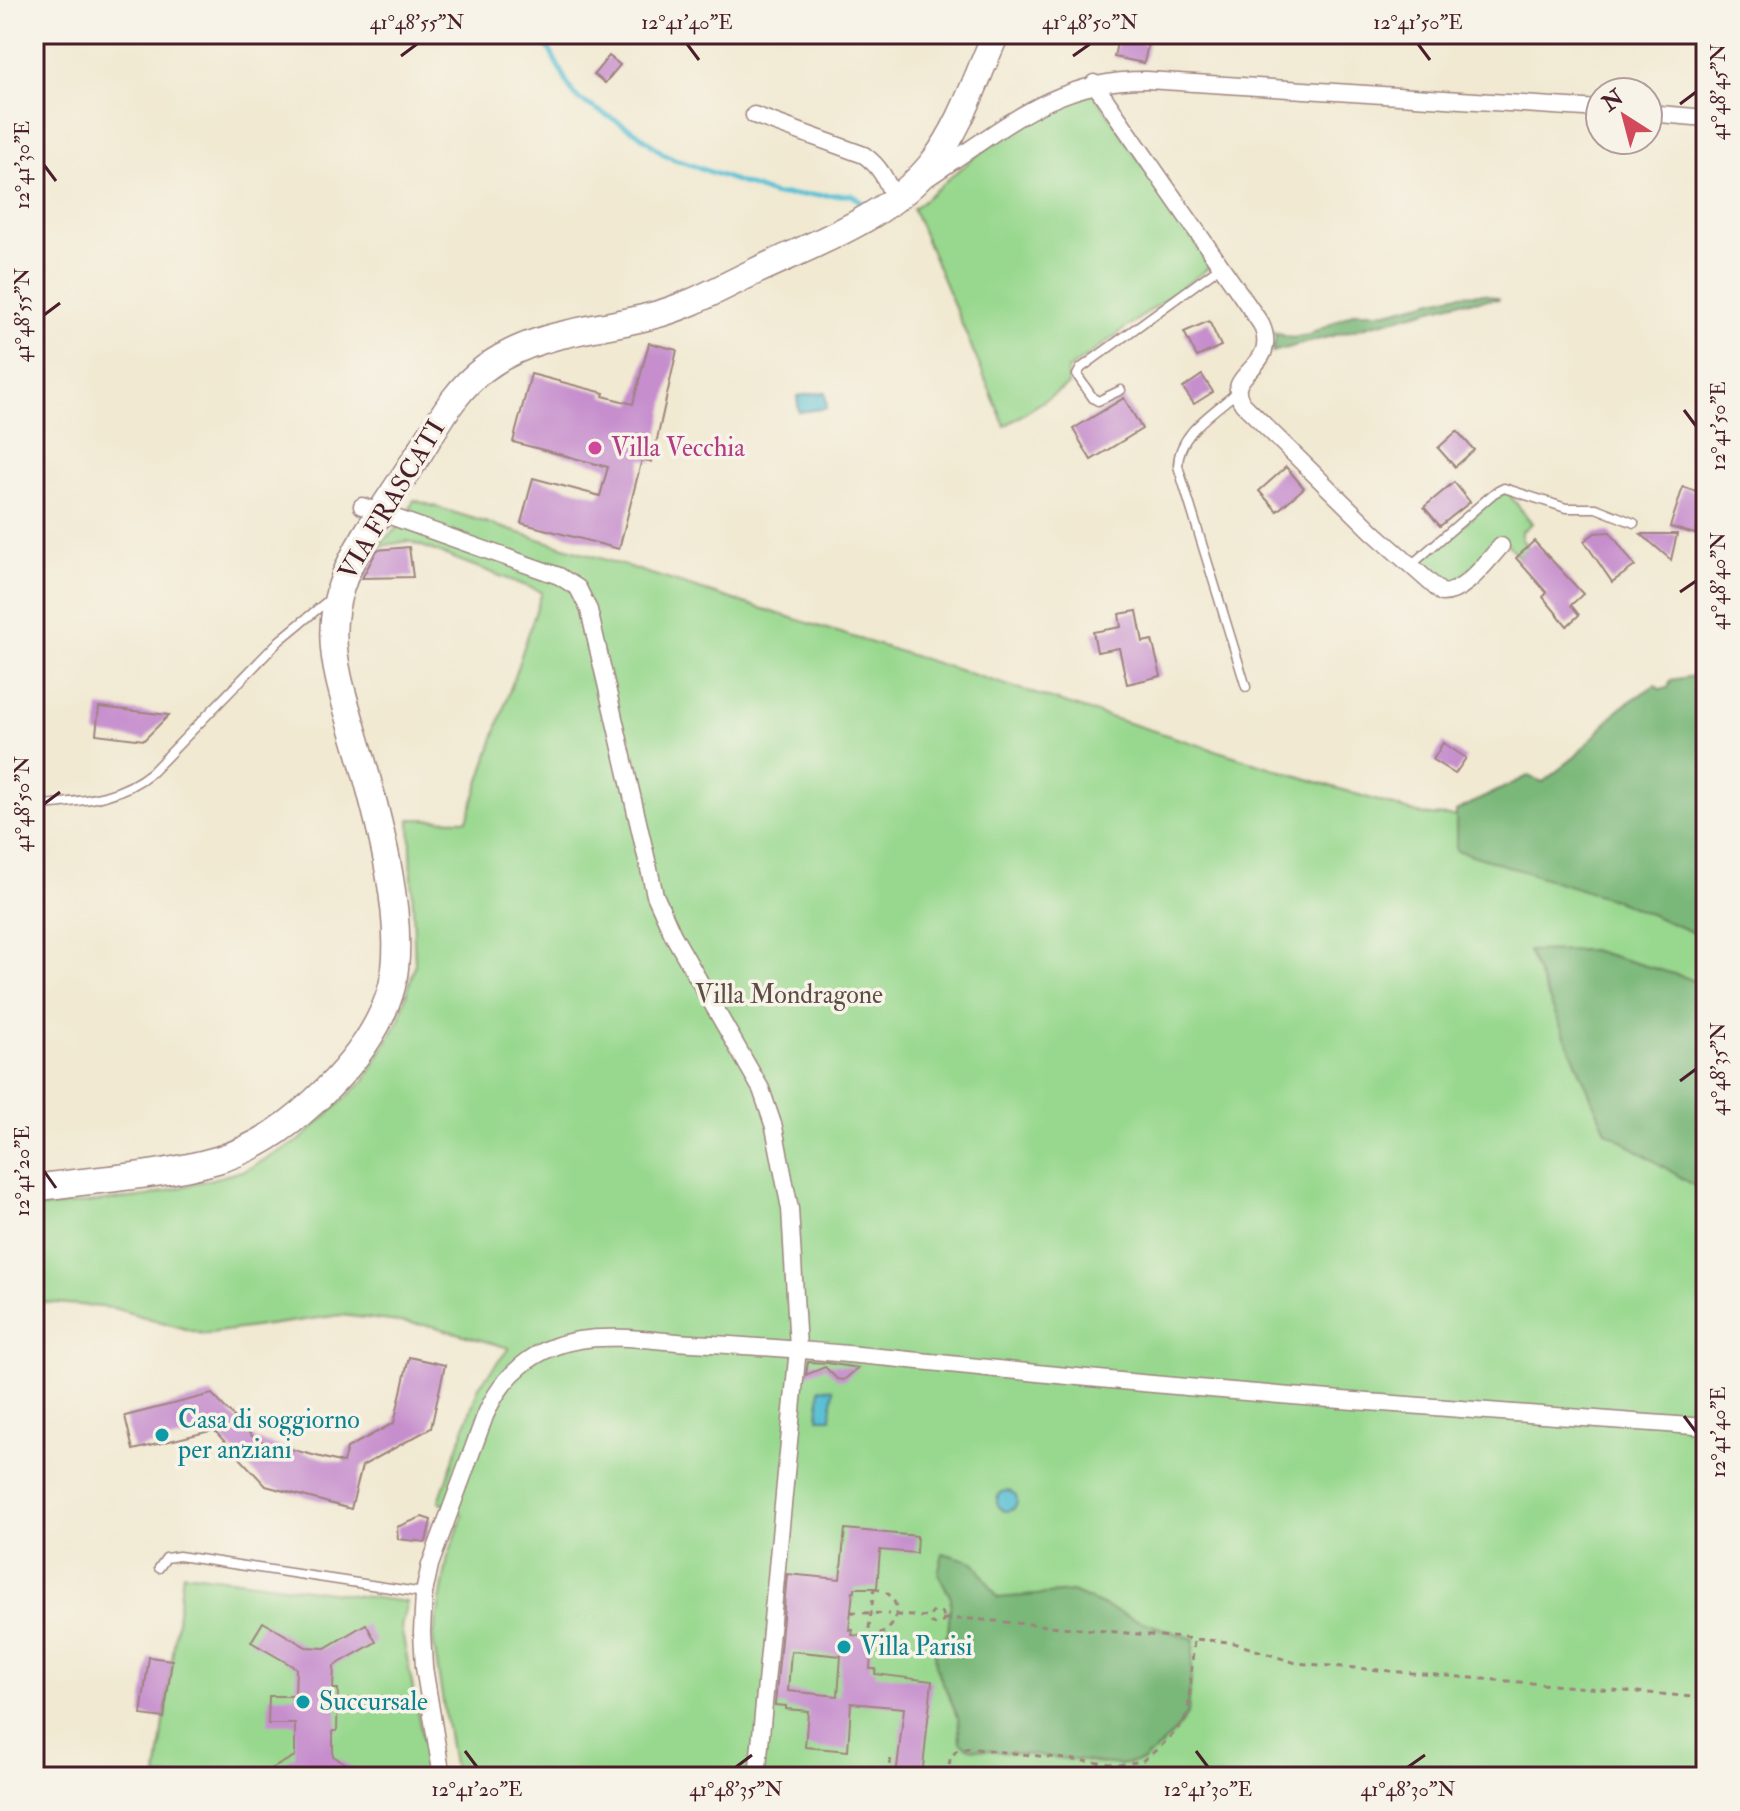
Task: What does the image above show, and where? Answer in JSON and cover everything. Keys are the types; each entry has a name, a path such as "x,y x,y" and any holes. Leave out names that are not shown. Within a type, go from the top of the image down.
{"main road":[{"name":"VIA FRASCATI","path":"34,1188 172,1170 217,1160 254,1145 293,1121 335,1081 378,1019 394,977 395,929 379,825 334,658 332,632 338,592 371,509 453,399 469,381 495,362 549,337 675,309 837,232 894,200 926,171 945,146 996,34"}],"street":[{"path":"754,115 864,155 875,163 886,178 894,200 1032,109 1094,83 1147,80 1584,108"},
{"path":"1094,83 1257,317 1266,347 1262,359 1244,376 1238,391 1243,404 1435,588 1447,593 1463,585 1501,546"},
{"path":"1664,114 1706,118"},
{"path":"371,509 559,576 572,583 584,596 655,895 678,945 758,1081 774,1127 790,1209 798,1348 757,1777"},
{"path":"442,1777 422,1632 424,1593 430,1565 487,1410 506,1379 523,1363 553,1347 591,1339 798,1348 1212,1392 1706,1427"}],"lane":[{"path":"1121,390 1098,401 1077,375 1081,368 1221,266"},
{"path":"1238,391 1186,438 1179,451 1178,466 1246,687"},
{"path":"1410,566 1494,493 1504,488 1515,489 1558,506 1596,508 1634,523"},
{"path":"34,806 109,796 138,782 152,772 280,640 338,592"},
{"path":"159,1568 166,1558 179,1556 424,1593"}],"path":[{"path":"874,1589 882,1590 893,1600 896,1615 889,1630 882,1635 868,1636 871,1613 874,1589"},
{"path":"851,1612 889,1614"},
{"path":"896,1615 930,1617 939,1612 944,1619"},
{"path":"930,1617 936,1625 944,1619"},
{"path":"944,1619 1231,1642 1296,1663 1706,1698"},
{"path":"948,1777 950,1759 956,1751 969,1748 1119,1765 1142,1761 1175,1732 1188,1713 1194,1639"},
{"path":"337,1707 430,1705"},
{"path":"889,1777 891,1754"}],"green space":[{"path":"1093,92 1211,266 1068,370 1068,385 1005,426 913,209 972,159 1028,119 1062,100"},
{"path":"1484,294 1500,299 1458,302 1272,352 1276,337 1273,332 1291,338 1309,335 1355,312 1387,312 1454,295"},
{"path":"1507,492 1532,523 1521,532 1521,538 1528,548 1518,556 1502,538 1453,586 1446,588 1419,564 1498,495"},
{"name":"Villa Mondragone","path":"414,500 1423,815 1479,817 1527,814 1706,696 1706,1777 455,1777 433,1640 448,1557 463,1515 439,1501 479,1386 509,1348 432,1326 341,1315 203,1334 113,1308 34,1301 34,1209 148,1196 246,1170 299,1141 365,1080 400,1018 415,964 410,819 467,820 542,592 409,541 376,547 404,522"},
{"path":"1706,674 1706,938 1618,901 1456,850 1456,811 1528,776 1543,782 1576,756 1620,708 1655,685 1661,690 1668,688 1671,680"},
{"path":"1591,950 1705,983 1706,1103 1698,1126 1706,1129 1706,1193 1606,1131 1528,951"},
{"path":"943,1553 974,1562 998,1598 1072,1592 1137,1620 1194,1639 1188,1713 1175,1732 1142,1761 1119,1765 969,1748 960,1742 958,1717 936,1667 935,1651 948,1633 951,1598 938,1573"},
{"path":"183,1573 407,1602 401,1627 430,1777 157,1777"}],"water":[{"path":"825,392 827,408 799,412 797,396"},
{"path":"820,1388 833,1389 831,1418 818,1418"},
{"path":"1003,1491 1011,1491 1017,1501 1011,1511 1003,1511 997,1505 997,1497"}],"building":[{"path":"1118,38 1148,44 1144,63 1114,57"},
{"path":"609,56 620,65 605,83 594,74"},
{"path":"1209,321 1221,346 1197,357 1184,332"},
{"name":"Villa Vecchia","path":"649,343 677,350 652,462 642,459 619,549 521,523 533,478 600,496 608,467 513,442 531,374 633,404"},
{"path":"1202,375 1213,392 1194,404 1183,388"},
{"path":"1124,398 1142,429 1091,460 1073,429"},
{"path":"1457,431 1474,450 1455,467 1438,448"},
{"path":"1286,467 1304,488 1277,511 1259,491"},
{"path":"1454,482 1470,502 1440,526 1424,507"},
{"path":"1683,487 1706,494 1706,505 1695,534 1670,527"},
{"path":"1610,532 1635,566 1612,582 1584,541 1595,533"},
{"path":"1641,534 1677,534 1671,560"},
{"path":"1534,541 1583,594 1571,605 1579,615 1567,626 1543,597 1547,593 1516,558"},
{"path":"409,547 413,577 362,578 377,550"},
{"path":"1137,611 1143,642 1152,640 1161,676 1127,684 1119,648 1097,652 1093,632 1121,627 1119,614"},
{"path":"99,707 169,715 144,740 96,734"},
{"path":"1443,743 1466,758 1455,774 1433,760"},
{"name":"Casa di soggiorno per anziani","path":"409,1357 445,1365 431,1428 362,1466 351,1509 266,1486 214,1430 133,1450 125,1416 212,1394 256,1440 343,1463 347,1448 394,1423"},
{"path":"808,1362 858,1368 844,1380 837,1379 825,1367 806,1375"},
{"path":"422,1517 431,1520 426,1542 398,1539 397,1527"},
{"name":"Villa Parisi","path":"845,1529 917,1536 916,1553 880,1550 877,1588 855,1588 853,1591 849,1630 853,1630 852,1635 872,1637 870,1669 876,1669 875,1674 932,1681 922,1777 896,1777 904,1708 851,1703 848,1751 805,1747 808,1711 775,1705 787,1574 840,1579","holes":["791,1651 841,1656 838,1696 788,1691"]},
{"name":"Succursale","path":"263,1622 306,1647 325,1648 366,1624 376,1642 334,1666 333,1689 338,1689 333,1756 368,1777 322,1777 310,1770 298,1777 257,1777 295,1756 295,1724 268,1724 269,1696 295,1696 296,1668 251,1642"},
{"path":"149,1657 172,1660 164,1718 141,1715"}],"waterway":[{"path":"541,34 572,92 580,100 636,132 666,156 775,195 852,195 863,204"}],"place":[{"name":"Villa Vecchia","path":"595,448"},
{"name":"Casa di soggiorno per anziani","path":"162,1435"},
{"name":"Villa Parisi","path":"844,1647"},
{"name":"Succursale","path":"303,1702"}]}
